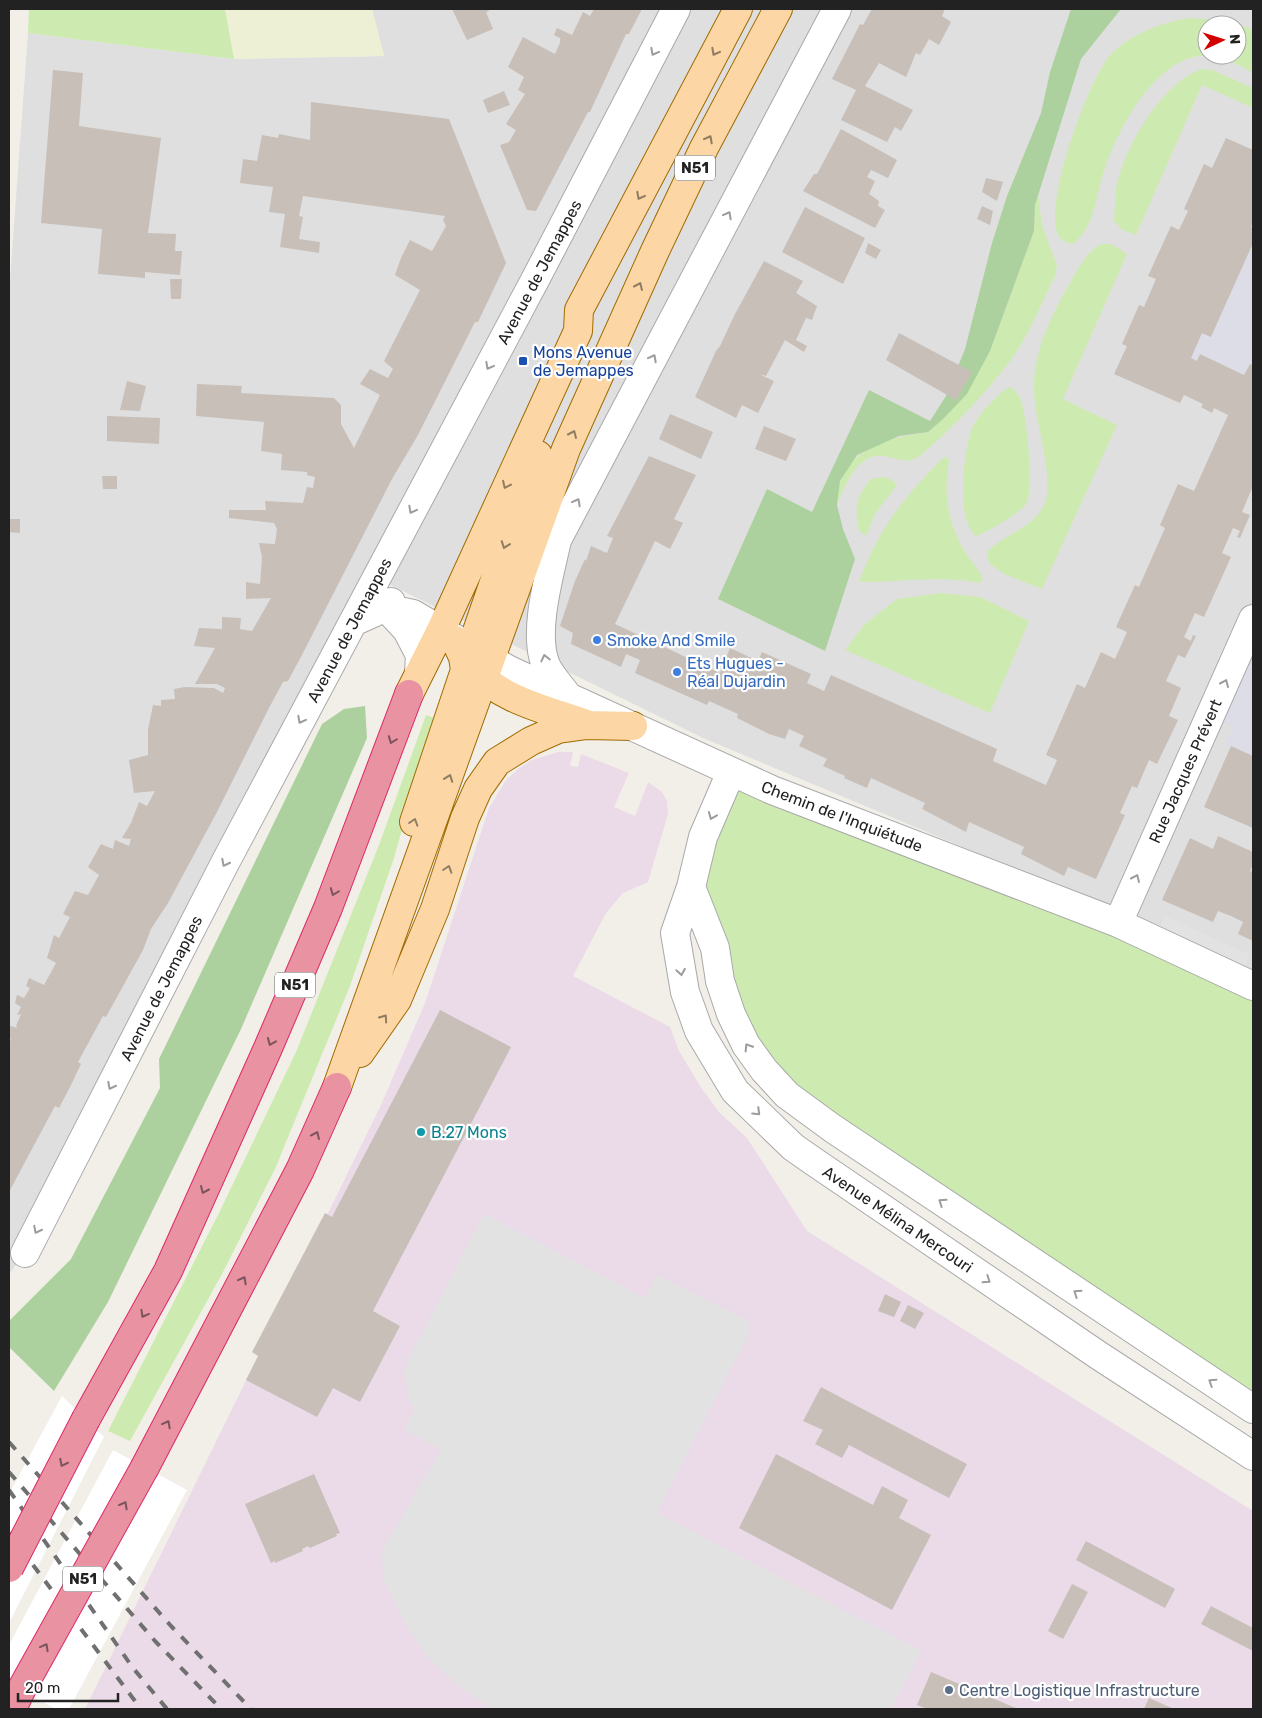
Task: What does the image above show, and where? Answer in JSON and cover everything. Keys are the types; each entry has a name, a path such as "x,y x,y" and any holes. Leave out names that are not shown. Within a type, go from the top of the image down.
{"highway":[{"name":"N51","path":"9,1568 86,1419 168,1271 268,1048 328,908 414,683"},
{"name":"N51","path":"17,1700 145,1467 300,1170 337,1087"}],"main road":[{"name":"N51","path":"337,1087 469,652 562,365 578,331 579,310 738,9"},
{"name":"N51","path":"337,1087 350,1024 366,970 465,670 463,657 469,652 570,440 683,191 778,9"},
{"path":"562,365 552,417 469,652 517,699 587,725"},
{"name":"N51","path":"414,683 469,652"},
{"path":"337,1087 397,1000 434,909 465,818 478,789 497,762 531,741 558,729 587,725 633,726"}],"street":[{"name":"Avenue de Jemappes","path":"25,1253 226,861 676,9"},
{"path":"469,652 557,540 837,9"},
{"path":"557,540 542,611 542,638 545,663 570,699"},
{"path":"390,553 388,591 394,616 407,630 420,655 414,683"},
{"path":"353,622 384,608 393,610"},
{"name":"Chemin de l'Inquiétude","path":"393,610 413,614 469,652 772,790 1118,924 1253,986"},
{"name":"Rue Jacques Prévert","path":"1118,924 1253,619"},
{"name":"Avenue Mélina Mercouri","path":"731,772 703,837 691,888 675,933 684,992 699,1031 735,1091 793,1147 1098,1355 1253,1456"},
{"path":"691,888 715,948 720,981 731,1014 746,1045 764,1070 787,1094 832,1128 1253,1409"}],"shaded area":[{"path":"372,9 1253,9 1253,977 1144,923 703,738 364,572 25,1253 9,1274 9,294 28,33 234,59 384,56"},
{"path":"1253,243 1253,366 1250,364 1244,375 1201,354 1197,361 1191,358 1202,333 1211,337"},
{"path":"1253,650 1253,756 1225,744 1233,727 1221,722"},
{"path":"558,752 573,752 570,766 578,767 581,754 629,773 614,807 635,816 648,782 662,792 667,801 668,814 648,882 623,893 606,913 573,976 670,1027 679,1051 702,1089 720,1113 747,1138 807,1231 1253,1511 1253,1709 85,1709 381,1105 425,1003 489,808 506,780 518,769 532,760"},
{"path":"1165,916 1250,955 1245,966 1160,928"},
{"path":"484,1214 645,1298 657,1275 750,1322 749,1334 657,1513 922,1651 891,1709 492,1709 457,1685 425,1654 402,1617 383,1578 382,1552 441,1449 404,1430 415,1409 409,1400 404,1374 408,1359"}],"green space":[{"path":"29,9 225,9 234,59 28,33"},
{"path":"225,9 372,9 384,56 234,59"},
{"path":"1071,9 1121,9 1081,59 1035,205 1034,231 990,351 967,394 928,432 899,436 857,455 840,481 837,505 843,529 855,559 825,651 718,599 767,489 812,512 869,390 930,421 946,396 965,349 992,243 1007,196 1041,113 1050,72"},
{"path":"1197,18 1197,57 1174,65 1158,78 1144,94 1120,132 1111,151 1087,228 1073,244 1065,241 1060,238 1055,224 1056,201 1061,174 1070,144 1092,86 1103,65 1121,45 1150,29 1171,22"},
{"path":"1247,27 1253,29 1253,73 1238,65 1247,65"},
{"path":"1201,69 1212,70 1253,88 1253,108 1202,85 1136,235 1123,230 1114,221 1116,190 1126,156 1146,120 1158,104 1171,89 1186,77"},
{"path":"1038,195 1042,225 1057,266 1055,276 1036,316 1015,354 972,407 917,458 904,460 874,456 859,465 848,480 837,505 840,482 854,460 876,445 928,432 990,351 1034,231 1035,205"},
{"path":"1101,244 1111,244 1127,254 1063,399 1117,425 1042,589 1004,574 989,563 987,552 1025,526 1043,507 1047,496 1048,483 1035,404 1034,377 1036,364 1043,338 1060,300 1081,263"},
{"path":"1009,387 1016,391 1023,407 1029,450 1029,493 1027,502 1019,511 976,536 969,528 963,501 964,470 968,441 971,431 982,412 998,395"},
{"path":"944,457 948,458 949,462 947,498 951,520 960,542 983,579 980,583 950,579 859,582 875,545 894,514"},
{"path":"882,477 891,479 897,485 875,514 866,536 859,531 857,510 859,497 871,479"},
{"path":"941,593 980,597 1029,621 990,713 845,650 865,624 897,599"},
{"path":"365,706 367,738 241,1029 108,1302 54,1391 9,1347 9,1321 71,1259 160,1088 159,1059 322,724 344,709"},
{"path":"426,715 434,718 394,858 350,986 275,1169 222,1274 130,1441 108,1431 219,1213 296,1052 379,845"},
{"path":"731,772 1253,986 1253,1409 764,1070 691,887"}],"pier":[{"path":"62,1396 104,1437 9,1623 9,1494"},
{"path":"113,1450 187,1490 69,1709 56,1709 9,1684 9,1645"}],"building":[{"path":"452,9 488,9 489,11 486,12 493,29 467,40"},
{"path":"594,9 642,9 629,34 626,34 590,112 588,112 536,211 527,210 500,145 509,142 516,130 506,124 525,94 518,90 524,77 508,67 523,37 555,54 560,43 560,38 554,35 557,28 572,35 583,12 590,16"},
{"path":"872,9 945,9 942,16 951,22 939,45 929,39 920,55 916,53 906,77 879,63 865,86 913,110 901,131 895,127 887,142 841,120 856,90 832,79 860,24 863,25"},
{"path":"53,70 83,73 79,126 161,138 148,233 176,234 175,251 182,251 180,275 145,272 145,278 98,274 102,229 41,223"},
{"path":"504,91 510,105 488,113 483,100"},
{"path":"311,102 449,119 506,263 478,322 475,322 418,435 392,479 303,653 288,681 283,682 217,812 168,903 151,929 143,950 106,1017 103,1016 78,1062 81,1064 59,1108 55,1106 9,1192 9,1043 11,1039 9,1038 9,1029 10,1026 18,1028 16,1026 21,1014 17,1015 21,1007 15,1003 17,995 24,998 30,988 26,986 29,978 44,985 56,963 47,958 54,935 59,938 70,917 63,914 75,891 88,895 99,875 88,867 101,844 113,849 115,840 129,846 131,839 122,838 131,823 139,802 147,806 155,791 134,793 129,760 148,755 148,730 153,705 161,706 161,700 175,699 174,689 185,687 214,688 223,693 225,688 217,684 195,684 215,648 194,646 199,628 222,629 222,617 241,618 240,629 252,631 271,598 246,599 246,582 260,584 262,557 259,543 275,544 277,529 274,523 229,518 229,510 266,510 265,501 303,503 307,487 313,488 315,477 307,475 307,472 281,470 282,454 261,451 264,422 196,416 197,384 242,386 241,393 334,398 341,405 341,424 354,448 380,395 360,384 370,369 388,378 393,369 384,361 420,290 395,275 401,258 410,240 432,251 446,226 443,220 445,216 303,196 299,216 303,217 299,239 320,242 319,253 280,247 285,214 269,212 273,187 240,183 243,159 257,161 262,135 278,138 279,134 310,140"},
{"path":"841,129 897,160 888,178 871,170 867,177 875,181 869,194 879,201 878,206 885,210 875,228 803,191 814,174 817,174"},
{"path":"1226,138 1253,150 1253,221 1251,227 1253,228 1253,243 1211,337 1202,333 1191,358 1197,361 1200,354 1244,375 1250,364 1253,366 1253,486 1242,512 1250,515 1240,538 1237,537 1240,531 1233,528 1222,553 1231,557 1204,617 1195,613 1184,637 1191,641 1193,635 1196,636 1185,658 1178,655 1166,681 1181,688 1169,716 1178,720 1157,764 1149,760 1137,788 1132,786 1120,813 1125,815 1096,879 1068,867 1064,876 1021,854 1024,847 969,822 966,832 922,809 925,803 871,778 867,788 844,778 845,776 823,766 827,759 799,746 804,736 789,729 785,739 769,734 737,718 738,714 709,701 707,705 635,673 640,660 626,654 621,667 571,644 573,633 560,626 575,581 585,559 586,561 591,546 607,553 613,538 607,536 649,456 696,475 674,519 683,523 670,549 655,541 615,624 720,673 730,648 758,661 762,652 811,674 807,683 824,691 831,675 997,749 993,761 1046,785 1057,760 1046,755 1077,684 1085,688 1101,652 1115,659 1127,632 1116,627 1135,585 1139,587 1165,528 1160,525 1178,484 1194,491 1228,415 1214,408 1212,413 1201,407 1203,404 1184,395 1180,403 1114,374 1127,346 1122,344 1139,305 1144,307 1156,279 1148,276 1171,226 1179,230 1188,211 1184,209 1204,164 1212,168"},
{"path":"986,178 1003,182 997,201 982,192"},
{"path":"982,206 993,211 990,225 977,219"},
{"path":"805,207 865,238 843,284 782,252"},
{"path":"868,243 881,250 876,259 865,253"},
{"path":"764,261 803,281 796,293 817,306 812,320 806,318 796,340 807,346 804,352 785,340 766,376 759,374 774,381 758,413 742,405 736,418 695,397 716,351"},
{"path":"170,279 182,279 181,299 171,299"},
{"path":"899,333 972,372 956,400 886,360"},
{"path":"127,381 146,386 140,411 120,410"},
{"path":"670,414 713,432 701,459 659,439"},
{"path":"107,416 160,418 159,444 107,441"},
{"path":"764,426 796,439 786,461 755,449"},
{"path":"102,476 117,476 117,489 103,489"},
{"path":"9,519 20,519 20,533 9,532"},
{"path":"1231,746 1253,756 1253,828 1204,807"},
{"path":"1218,836 1253,852 1253,864 1250,871 1253,872 1253,941 1238,934 1243,922 1231,916 1218,911 1213,922 1162,900 1190,838 1213,849"},
{"name":"B.27 Mons","path":"440,1010 511,1047 373,1311 400,1326 360,1402 333,1388 317,1417 246,1380 258,1356 252,1352 325,1213 332,1217"},
{"path":"885,1294 901,1302 894,1317 878,1311"},
{"path":"908,1305 924,1313 915,1329 900,1321"},
{"path":"821,1387 967,1464 949,1498 849,1445 842,1458 815,1444 823,1430 803,1421"},
{"path":"776,1454 873,1505 882,1486 908,1500 899,1518 931,1535 892,1610 739,1528"},
{"path":"314,1474 340,1533 310,1548 308,1546 302,1549 303,1551 271,1563 245,1504"},
{"path":"1086,1541 1175,1589 1165,1608 1076,1560"},
{"path":"1072,1584 1088,1592 1063,1639 1048,1631"},
{"path":"1211,1606 1253,1628 1253,1651 1201,1624"},
{"name":"Centre Logistique Infrastructure","path":"931,1672 1018,1709 928,1709 917,1705"},
{"path":"1149,1698 1174,1709 1144,1709"}],"railway":[{"path":"9,1442 171,1626 251,1709"},
{"path":"9,1472 155,1641 221,1709"},
{"path":"9,1490 133,1668 167,1709"},
{"path":"9,1533 141,1709"}],"place":[{"name":"Mons Avenue de Jemappes","path":"523,361"},
{"name":"Smoke And Smile","path":"597,640"},
{"name":"Ets Hugues - Réal Dujardin","path":"677,672"},
{"name":"B.27 Mons","path":"421,1132"},
{"name":"Centre Logistique Infrastructure","path":"949,1690"}]}
